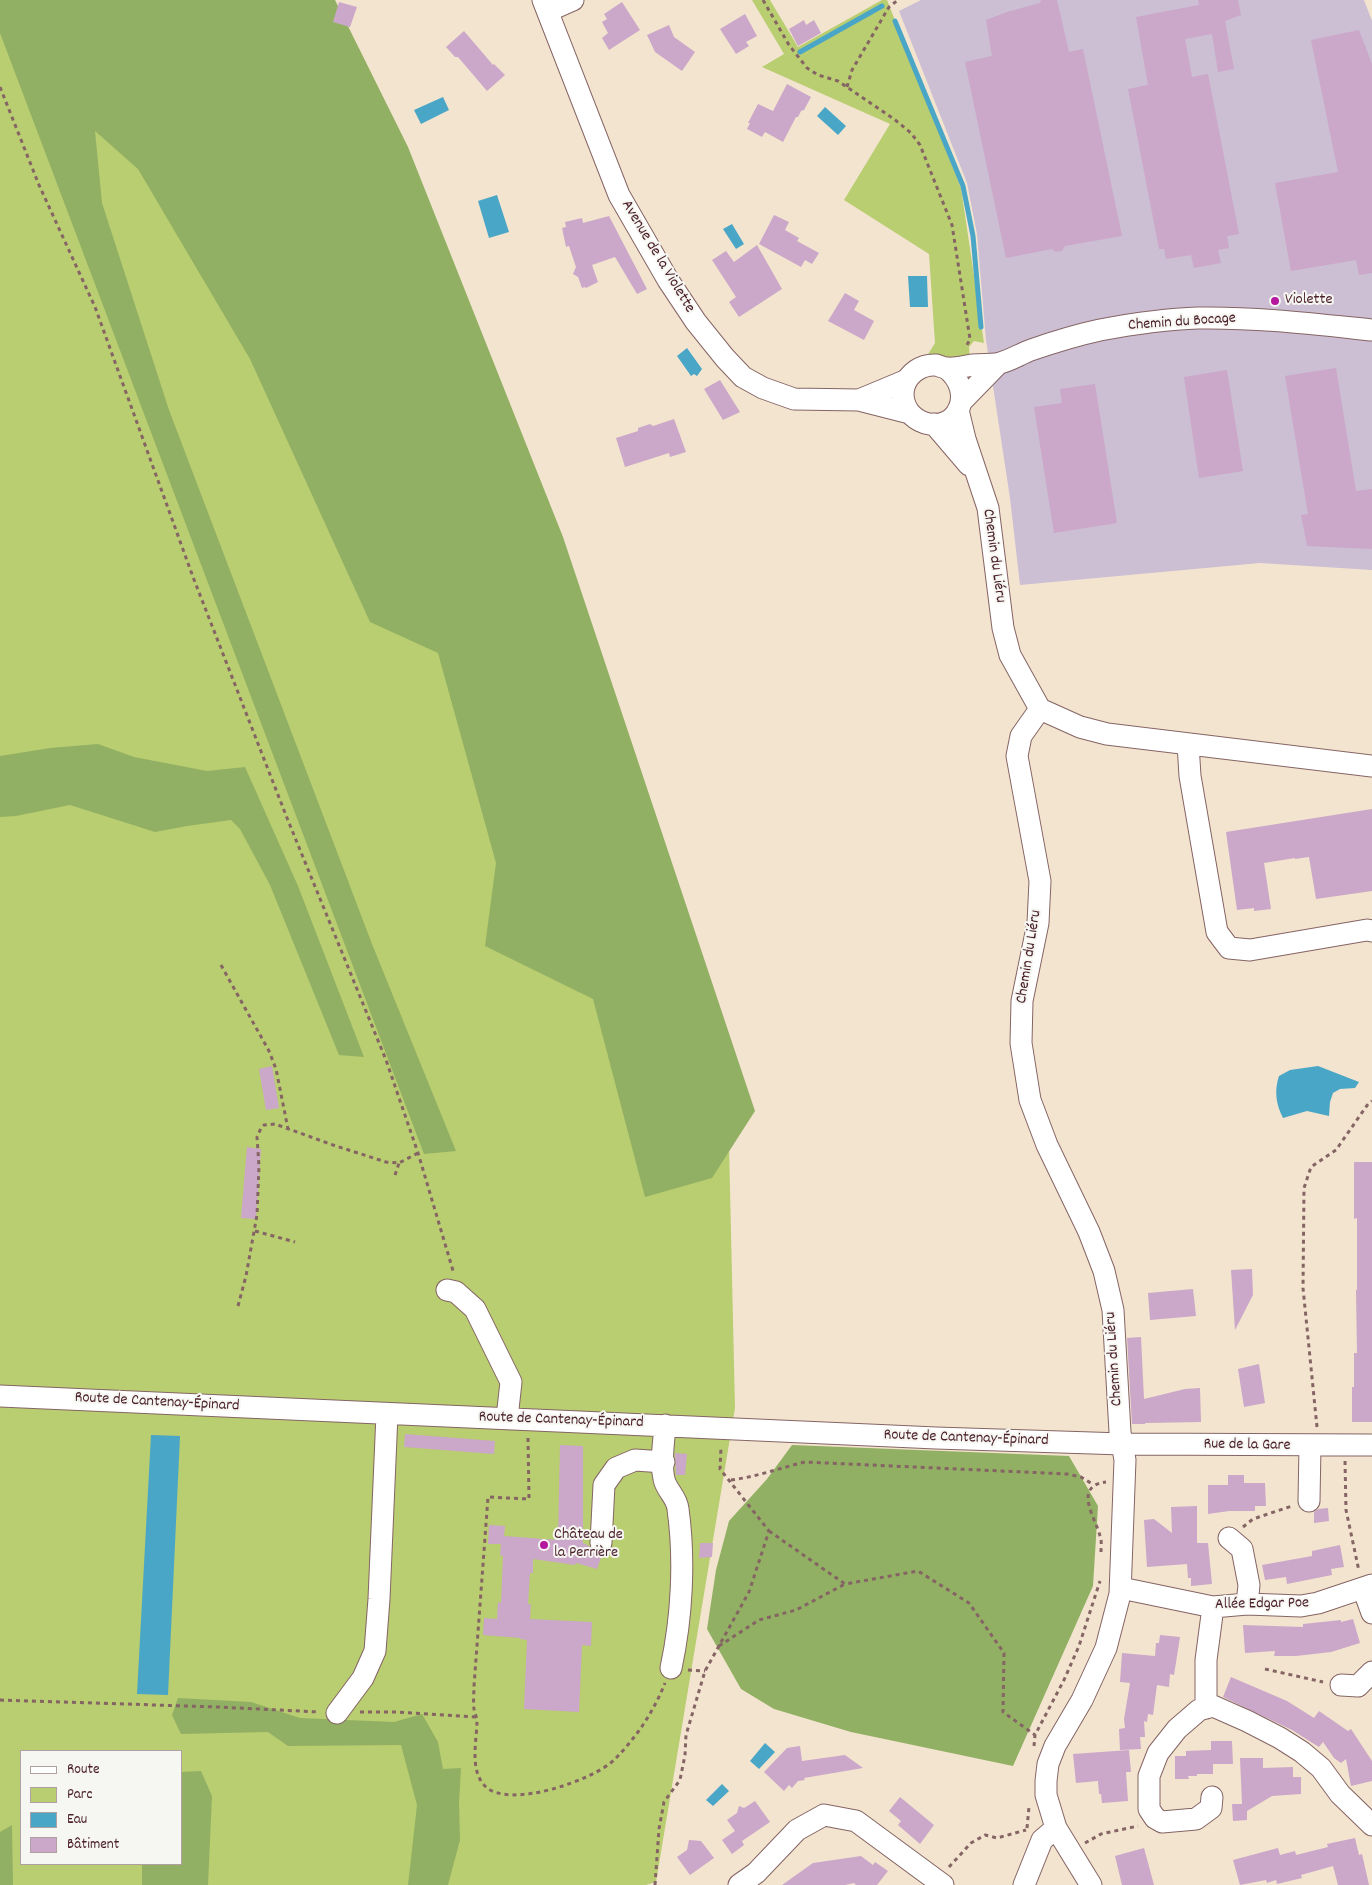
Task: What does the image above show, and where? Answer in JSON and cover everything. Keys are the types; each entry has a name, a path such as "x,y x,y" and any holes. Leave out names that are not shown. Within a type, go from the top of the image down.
{"street":[{"name":"Avenue de la Violette","path":"573,0 562,7 545,6 619,195 668,280 696,322 725,358 743,377 763,388 788,398 804,401 859,400 910,413"},
{"name":"Chemin du Bocage","path":"946,368 998,364 1070,337 1170,320 1241,319 1372,330"},
{"name":"Chemin du Bocage","path":"960,406 998,364"},
{"path":"937,365 946,368 960,382 962,392 960,406 952,417 944,422 925,423 910,413 905,405 903,396 907,380 919,368 937,365"},
{"name":"Avenue de la Violette","path":"859,400 907,380"},
{"name":"Chemin du Liéru","path":"960,406 976,472 988,508 1003,628 1010,655 1040,709 1021,736 1017,756 1040,881 1038,923 1022,1001 1021,1044 1030,1100 1047,1145 1089,1232 1104,1271 1113,1310 1120,1432 1126,1460 1122,1588 1106,1648 1082,1700 1055,1746 1048,1764 1046,1781 1046,1795 1056,1828 1091,1885"},
{"name":"Chemin du Liéru","path":"934,424 976,472"},
{"path":"1040,709 1080,727 1107,734 1372,766"},
{"path":"1188,744 1190,776 1217,932 1229,948 1250,950 1367,930 1372,931"},
{"path":"451,1284 456,1292 475,1309 511,1382 507,1418"},
{"name":"Route de Cantenay-Épinard","path":"0,1396 936,1438 1123,1444"},
{"path":"337,1712 363,1678 375,1651 387,1414"},
{"path":"665,1425 663,1477 666,1486 677,1502 681,1530 678,1621 671,1668"},
{"path":"1310,1501 1315,1438"},
{"name":"Rue de la Gare","path":"1123,1444 1315,1438 1345,1446 1372,1445"},
{"path":"601,1543 604,1485 616,1468 635,1460 664,1462"},
{"path":"1229,1538 1242,1549 1249,1585 1246,1604"},
{"path":"1367,1587 1372,1613"},
{"name":"Allée Edgar Poe","path":"1122,1588 1213,1607 1246,1604 1301,1606 1318,1604 1367,1587"},
{"path":"1206,1708 1206,1660 1213,1607"},
{"path":"1340,1685 1358,1686 1372,1672"},
{"path":"1212,1798 1211,1808 1196,1818 1162,1822 1155,1818 1150,1809 1149,1776 1158,1753 1177,1729 1199,1710 1213,1706 1280,1738 1302,1752 1321,1768 1340,1794 1372,1825"},
{"path":"739,1885 756,1873 797,1830 824,1815 856,1821 940,1883"},
{"path":"1024,1885 1042,1840 1056,1828"}],"path":[{"path":"763,0 789,45 807,68 818,75 828,77 847,87 903,125 920,145 952,224 970,338 967,344"},
{"path":"847,87 852,70 889,7 898,0"},
{"path":"0,87 39,185 95,307 193,577 287,818 386,1060 418,1153 451,1284"},
{"path":"221,965 269,1052 276,1070 288,1130"},
{"path":"1315,1438 1317,1427 1310,1375 1303,1288 1304,1188 1311,1167 1336,1150 1372,1101"},
{"path":"238,1306 255,1231 259,1191 258,1132 261,1128 270,1124 386,1162 399,1163 418,1153"},
{"path":"395,1175 399,1163"},
{"path":"255,1231 295,1242"},
{"path":"528,1433 529,1499 488,1497 474,1686 474,1708 477,1718 476,1756 478,1774 485,1786 498,1795 523,1796 590,1776 614,1761 645,1721 660,1695 671,1668 705,1671"},
{"path":"1345,1446 1346,1510 1367,1587"},
{"path":"730,1480 751,1478 770,1470 805,1462 1067,1474 1081,1477 1094,1486"},
{"path":"1101,1554 1101,1538 1087,1504 1088,1494 1094,1486 1103,1482 1124,1482"},
{"path":"1229,1538 1252,1519 1310,1501"},
{"path":"769,1531 845,1584"},
{"path":"718,1647 759,1620 796,1610 845,1584 918,1571 969,1603 1004,1653 1003,1712 1035,1735"},
{"path":"1034,1753 1035,1735 1064,1680 1082,1638 1101,1578"},
{"path":"1265,1669 1340,1685"},
{"path":"0,1700 218,1706 337,1712 396,1712 477,1718"},
{"path":"434,1709 434,1715"},
{"path":"940,1883 971,1842 985,1835 997,1838 1027,1830 1029,1806"},
{"path":"1069,1851 1101,1834 1146,1824 1155,1818"}],"shaded area":[{"path":"921,0 1364,0 1372,21 1372,570 1260,563 1020,585 1010,498 986,340 977,234 967,183 899,11"}],"green space":[{"path":"0,0 279,0 729,1145 735,1408 656,1882 646,1885 0,1885"},
{"path":"0,0 335,0 408,147 563,537 755,1111 712,1178 645,1197 593,999 485,946 496,863 438,653 370,622 250,359 138,169 95,131 102,203 169,410 372,944 456,1151 424,1154 0,33"},
{"path":"752,0 770,0 798,47 882,0 887,0 961,188 984,343 974,341 969,347 970,360 927,356 935,343 929,254 844,200 890,124 762,67 784,54"},
{"path":"98,744 134,757 207,771 245,767 298,886 364,1057 339,1055 270,885 240,829 231,820 155,832 70,805 16,816 0,817 0,756 50,748"},
{"path":"792,1445 1069,1456 1098,1506 1093,1586 1013,1766 851,1732 774,1709 741,1689 707,1629 716,1570 729,1521 767,1479"},
{"path":"178,1698 251,1702 300,1718 394,1722 422,1714 438,1742 443,1769 461,1768 459,1803 460,1840 448,1885 408,1885 417,1805 401,1745 288,1746 268,1732 181,1734 172,1715"},
{"path":"201,1771 212,1796 208,1885 142,1885 142,1865 182,1865 182,1772"},
{"path":"12,1825 13,1885 0,1885 0,1832"}],"water":[{"path":"443,97 449,110 421,124 414,110"},
{"path":"825,107 846,126 838,135 817,116"},
{"path":"497,195 509,232 489,238 478,201"},
{"path":"732,224 744,244 736,249 723,229"},
{"path":"908,276 927,276 928,307 910,307"},
{"path":"687,348 702,369 697,376 694,374 691,376 677,356"},
{"path":"1318,1066 1359,1082 1355,1088 1340,1089 1333,1093 1329,1116 1307,1111 1283,1118 1276,1097 1279,1076 1290,1070"},
{"path":"151,1435 180,1436 168,1695 137,1694"},
{"path":"765,1743 775,1752 759,1769 750,1761"},
{"path":"722,1784 729,1791 713,1806 706,1800"}],"building":[{"path":"1041,0 1057,0 1069,52 1083,49 1122,236 1065,246 1062,251 1056,252 1052,249 1006,258 965,62 992,56 986,20 1040,3"},
{"path":"1198,0 1238,0 1241,15 1225,21 1234,69 1218,72 1212,34 1185,39 1192,77 1208,74 1239,234 1227,236 1229,248 1218,250 1221,263 1194,268 1191,255 1166,259 1164,249 1159,249 1128,89 1148,85 1136,17 1199,5"},
{"path":"339,2 357,7 350,27 333,22"},
{"path":"622,2 640,30 609,50 602,38 608,33 602,22 607,19 604,14"},
{"path":"745,14 757,36 746,42 749,46 736,54 720,29"},
{"path":"804,20 806,25 814,20 821,33 798,46 789,29"},
{"path":"669,25 674,37 695,52 682,71 655,52 647,35"},
{"path":"1359,30 1372,64 1372,273 1359,275 1356,260 1291,271 1275,183 1338,172 1311,40"},
{"path":"464,31 493,65 505,75 487,91 458,57 455,57 446,47"},
{"path":"787,84 811,97 804,110 796,117 783,142 765,132 762,137 747,129 750,123 748,123 758,104 773,111"},
{"path":"774,215 789,222 785,230 799,238 797,241 819,253 812,264 805,260 801,267 759,244"},
{"path":"609,216 647,289 637,294 615,257 592,265 598,282 586,288 582,288 578,277 573,274 576,267 569,246 566,247 562,228 566,227 565,222 582,218 583,223"},
{"path":"757,245 782,289 739,317 729,302 736,297 712,260 726,251 734,262"},
{"path":"845,293 859,301 854,310 874,321 864,340 828,321"},
{"path":"1336,368 1356,491 1372,489 1372,549 1307,546 1301,515 1308,514 1285,376"},
{"path":"1227,370 1243,471 1199,478 1184,377"},
{"path":"720,380 740,412 723,420 704,389"},
{"path":"1095,384 1117,523 1054,533 1034,407 1062,403 1060,389"},
{"path":"674,419 686,452 670,457 669,453 625,467 616,438 638,431 638,428 650,424 653,426"},
{"path":"1372,809 1372,891 1316,899 1309,857 1295,858 1264,863 1271,909 1237,910 1226,832"},
{"path":"272,1066 279,1108 266,1110 259,1069"},
{"path":"247,1147 261,1149 256,1219 241,1218"},
{"path":"1354,1162 1372,1162 1372,1422 1352,1422 1354,1353 1357,1353 1357,1218 1354,1219"},
{"path":"1252,1269 1253,1295 1235,1330 1231,1270"},
{"path":"1193,1289 1196,1316 1150,1320 1148,1293"},
{"path":"1141,1337 1144,1399 1185,1389 1200,1388 1201,1422 1132,1424 1127,1338"},
{"path":"1259,1364 1265,1403 1244,1407 1238,1369"},
{"path":"405,1434 495,1441 494,1454 404,1447"},
{"name":"Château de la Perrière","path":"560,1445 583,1446 583,1543 589,1546 595,1554 602,1555 597,1569 576,1563 575,1565 533,1559 533,1573 530,1573 528,1604 531,1604 530,1619 592,1622 591,1646 582,1645 579,1712 524,1709 527,1640 483,1635 484,1618 497,1619 498,1602 501,1603 503,1556 500,1555 501,1544 488,1544 489,1525 505,1526 504,1536 558,1540"},
{"path":"675,1453 687,1454 685,1475 676,1475"},
{"path":"1228,1475 1244,1475 1244,1483 1265,1483 1266,1506 1255,1506 1255,1511 1229,1511 1208,1514 1208,1485 1228,1485"},
{"path":"1197,1506 1197,1543 1208,1543 1212,1584 1191,1586 1191,1578 1188,1578 1187,1564 1147,1567 1144,1520 1154,1519 1172,1533 1171,1507"},
{"path":"1328,1508 1329,1521 1314,1523 1314,1512 1318,1509"},
{"path":"700,1543 713,1543 712,1557 699,1558"},
{"path":"1340,1545 1344,1567 1331,1569 1332,1575 1287,1584 1286,1577 1265,1580 1262,1565 1312,1556 1312,1551"},
{"path":"1353,1619 1360,1643 1331,1652 1296,1656 1274,1656 1275,1651 1245,1653 1243,1625 1303,1627 1303,1624 1341,1620 1341,1622"},
{"path":"1160,1635 1180,1637 1174,1675 1170,1674 1169,1687 1157,1685 1153,1715 1148,1714 1147,1722 1144,1721 1145,1737 1140,1737 1141,1749 1120,1750 1119,1729 1125,1728 1124,1719 1130,1683 1120,1682 1122,1653 1155,1656 1156,1643 1159,1643"},
{"path":"1231,1677 1287,1701 1314,1718 1319,1711 1348,1731 1351,1729 1372,1761 1372,1781 1351,1786 1346,1759 1341,1763 1334,1758 1323,1742 1319,1747 1292,1730 1223,1697"},
{"path":"1211,1741 1232,1741 1233,1764 1213,1764 1213,1774 1197,1774 1197,1776 1188,1776 1189,1779 1175,1779 1175,1756 1186,1756 1186,1751 1211,1750"},
{"path":"800,1746 802,1761 845,1755 863,1768 804,1778 805,1780 798,1781 792,1788 789,1785 784,1791 764,1772 787,1748"},
{"path":"1129,1750 1131,1772 1126,1772 1128,1801 1102,1803 1098,1781 1076,1783 1073,1754"},
{"path":"1240,1758 1263,1758 1263,1768 1293,1767 1293,1777 1301,1777 1301,1794 1272,1796 1247,1811 1247,1820 1233,1821 1232,1804 1242,1804"},
{"path":"900,1797 934,1825 920,1844 898,1825 901,1821 889,1811"},
{"path":"755,1801 770,1822 742,1841 744,1845 732,1854 722,1840 735,1831 727,1820 737,1813 739,1806 744,1808"},
{"path":"1355,1838 1359,1855 1362,1854 1369,1885 1338,1885 1333,1866 1301,1875 1302,1878 1277,1884 1276,1880 1267,1883 1266,1880 1240,1885 1233,1860 1278,1848 1280,1855 1295,1851 1296,1855 1328,1847 1327,1844"},
{"path":"689,1840 701,1841 714,1858 690,1875 677,1857 687,1850"},
{"path":"1144,1848 1154,1885 1122,1885 1115,1856"},
{"path":"861,1856 873,1865 875,1862 888,1871 877,1885 856,1885 854,1883 845,1885 782,1885 813,1863"}],"waterway":[{"path":"800,52 882,6"},
{"path":"895,21 963,186 973,236 981,327"}],"place":[{"name":"Violette","path":"1275,301"},
{"name":"Château de la Perrière","path":"544,1545"}]}
